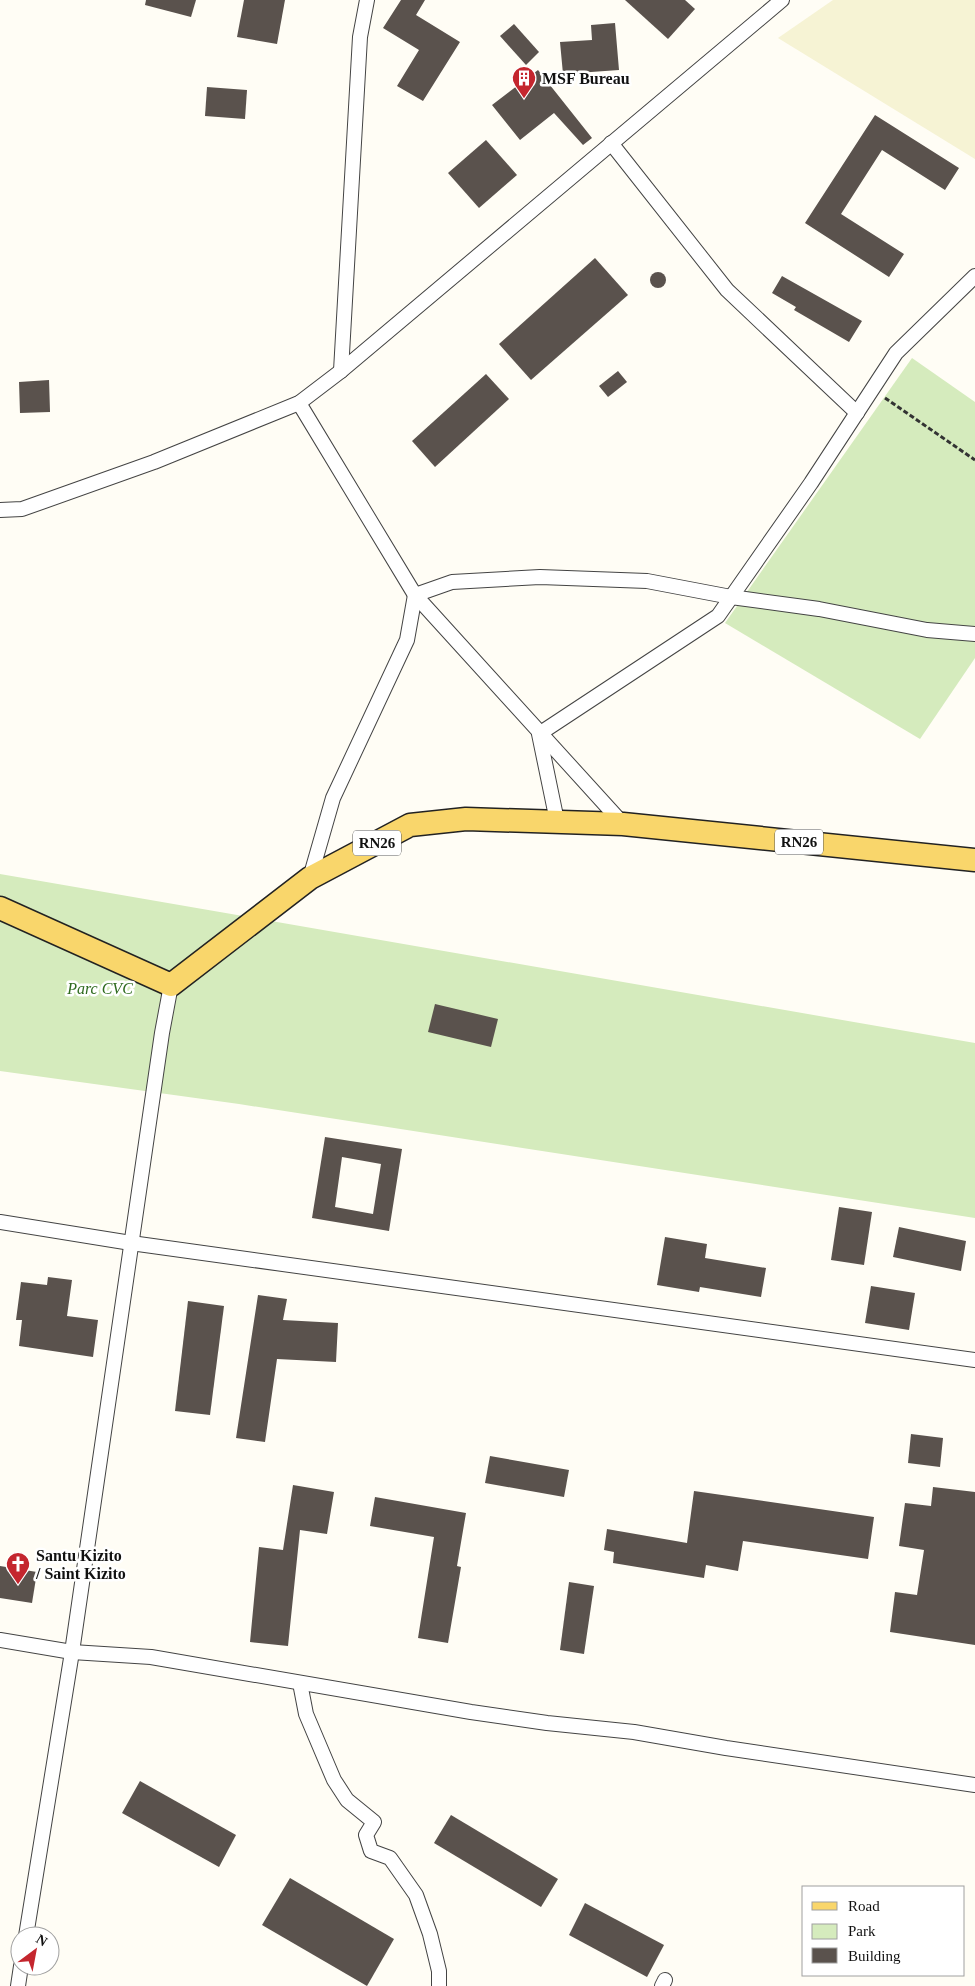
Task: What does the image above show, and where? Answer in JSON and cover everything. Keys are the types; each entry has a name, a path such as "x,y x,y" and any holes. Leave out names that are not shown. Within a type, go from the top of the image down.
{"main road":[{"name":"RN26","path":"171,985 310,878 410,825 466,819 623,824 975,860"},
{"path":"0,908 171,985"}],"street":[{"path":"341,372 360,37 367,0"},
{"path":"0,510 22,509 136,468 299,403 341,372 782,0"},
{"path":"611,143 727,290 857,413"},
{"path":"539,734 718,616 896,353 975,276"},
{"path":"299,403 414,595 623,824"},
{"path":"414,595 452,582 540,577 647,581 731,597 819,608 928,630 975,634"},
{"path":"310,878 333,798 407,640 414,595"},
{"path":"539,734 556,821"},
{"path":"28,1926 72,1652 162,1033 171,985"},
{"path":"0,1222 131,1243 975,1360"},
{"path":"0,1640 72,1652 151,1657 547,1724 634,1732 726,1748 975,1785"},
{"path":"300,1683 306,1714 334,1780 347,1800 374,1822 366,1835 371,1851 390,1858 416,1895 430,1934 439,1971 439,1986"}],"path":[{"path":"873,389 975,460"}],"shaded area":[{"path":"833,0 975,0 975,159 778,38"}],"green space":[{"path":"912,358 975,402 975,658 920,739 725,623"},
{"name":"Parc CVC","path":"0,874 975,1043 975,1218 239,1104 0,1071"}],"building":[{"path":"146,0 196,0 191,17 145,5"},
{"path":"244,0 285,0 277,44 237,37"},
{"path":"401,0 425,0 416,15 460,42 423,101 397,86 419,50 383,28"},
{"path":"625,0 685,0 695,9 668,39"},
{"path":"615,23 619,70 563,74 560,42 592,40 591,25"},
{"path":"514,24 539,52 526,65 500,36"},
{"name":"MSF Bureau","path":"538,70 592,138 583,145 554,113 520,140 492,105"},
{"path":"207,87 247,90 245,119 205,116"},
{"path":"875,115 959,168 945,190 882,150 841,214 904,254 889,277 805,223"},
{"path":"486,140 517,175 479,208 448,173"},
{"path":"595,258 628,295 531,380 499,344"},
{"path":"655,272 661,272 666,277 664,286 655,288 650,283 650,277"},
{"path":"782,276 862,321 849,342 794,310 796,307 772,293"},
{"path":"618,371 627,382 608,397 599,386"},
{"path":"486,374 509,399 435,467 412,441"},
{"path":"49,380 50,412 20,413 19,382"},
{"path":"435,1004 498,1019 491,1047 428,1032"},
{"path":"325,1137 402,1149 389,1231 312,1218","holes":["342,1157 381,1164 373,1214 335,1207"]},
{"path":"839,1207 872,1212 864,1265 831,1260"},
{"path":"899,1227 966,1241 961,1271 893,1257"},
{"path":"665,1237 707,1244 705,1258 766,1268 761,1297 700,1287 699,1292 657,1285"},
{"path":"48,1277 72,1280 67,1316 98,1320 93,1357 19,1346 22,1320 16,1320 21,1282 47,1285"},
{"path":"871,1286 915,1293 909,1330 865,1323"},
{"path":"258,1295 287,1299 283,1320 338,1323 336,1362 277,1359 265,1442 236,1438"},
{"path":"188,1301 224,1306 210,1415 175,1411"},
{"path":"911,1434 943,1438 940,1467 908,1463"},
{"path":"490,1456 569,1470 564,1497 485,1483"},
{"path":"293,1485 334,1492 327,1534 300,1530 288,1646 250,1642 259,1547 283,1550"},
{"path":"933,1487 975,1492 975,1645 890,1632 895,1592 917,1595 924,1550 899,1546 905,1503 931,1506"},
{"path":"694,1491 874,1517 868,1559 743,1541 738,1571 706,1565 704,1578 613,1563 614,1552 604,1550 607,1529 687,1543"},
{"path":"375,1497 466,1513 457,1566 461,1567 448,1643 418,1638 434,1537 370,1526"},
{"name":"Santu Kizito / Saint Kizito","path":"0,1566 37,1572 32,1603 0,1598"},
{"path":"569,1582 594,1586 584,1654 560,1650"},
{"path":"140,1781 236,1835 219,1867 122,1813"},
{"path":"451,1815 558,1879 541,1907 434,1843"},
{"path":"290,1878 394,1939 367,1986 262,1925"},
{"path":"585,1903 664,1945 647,1977 569,1935"}],"place":[{"name":"MSF Bureau","path":"524,99"},
{"name":"Santu Kizito / Saint Kizito","path":"18,1585"}]}
